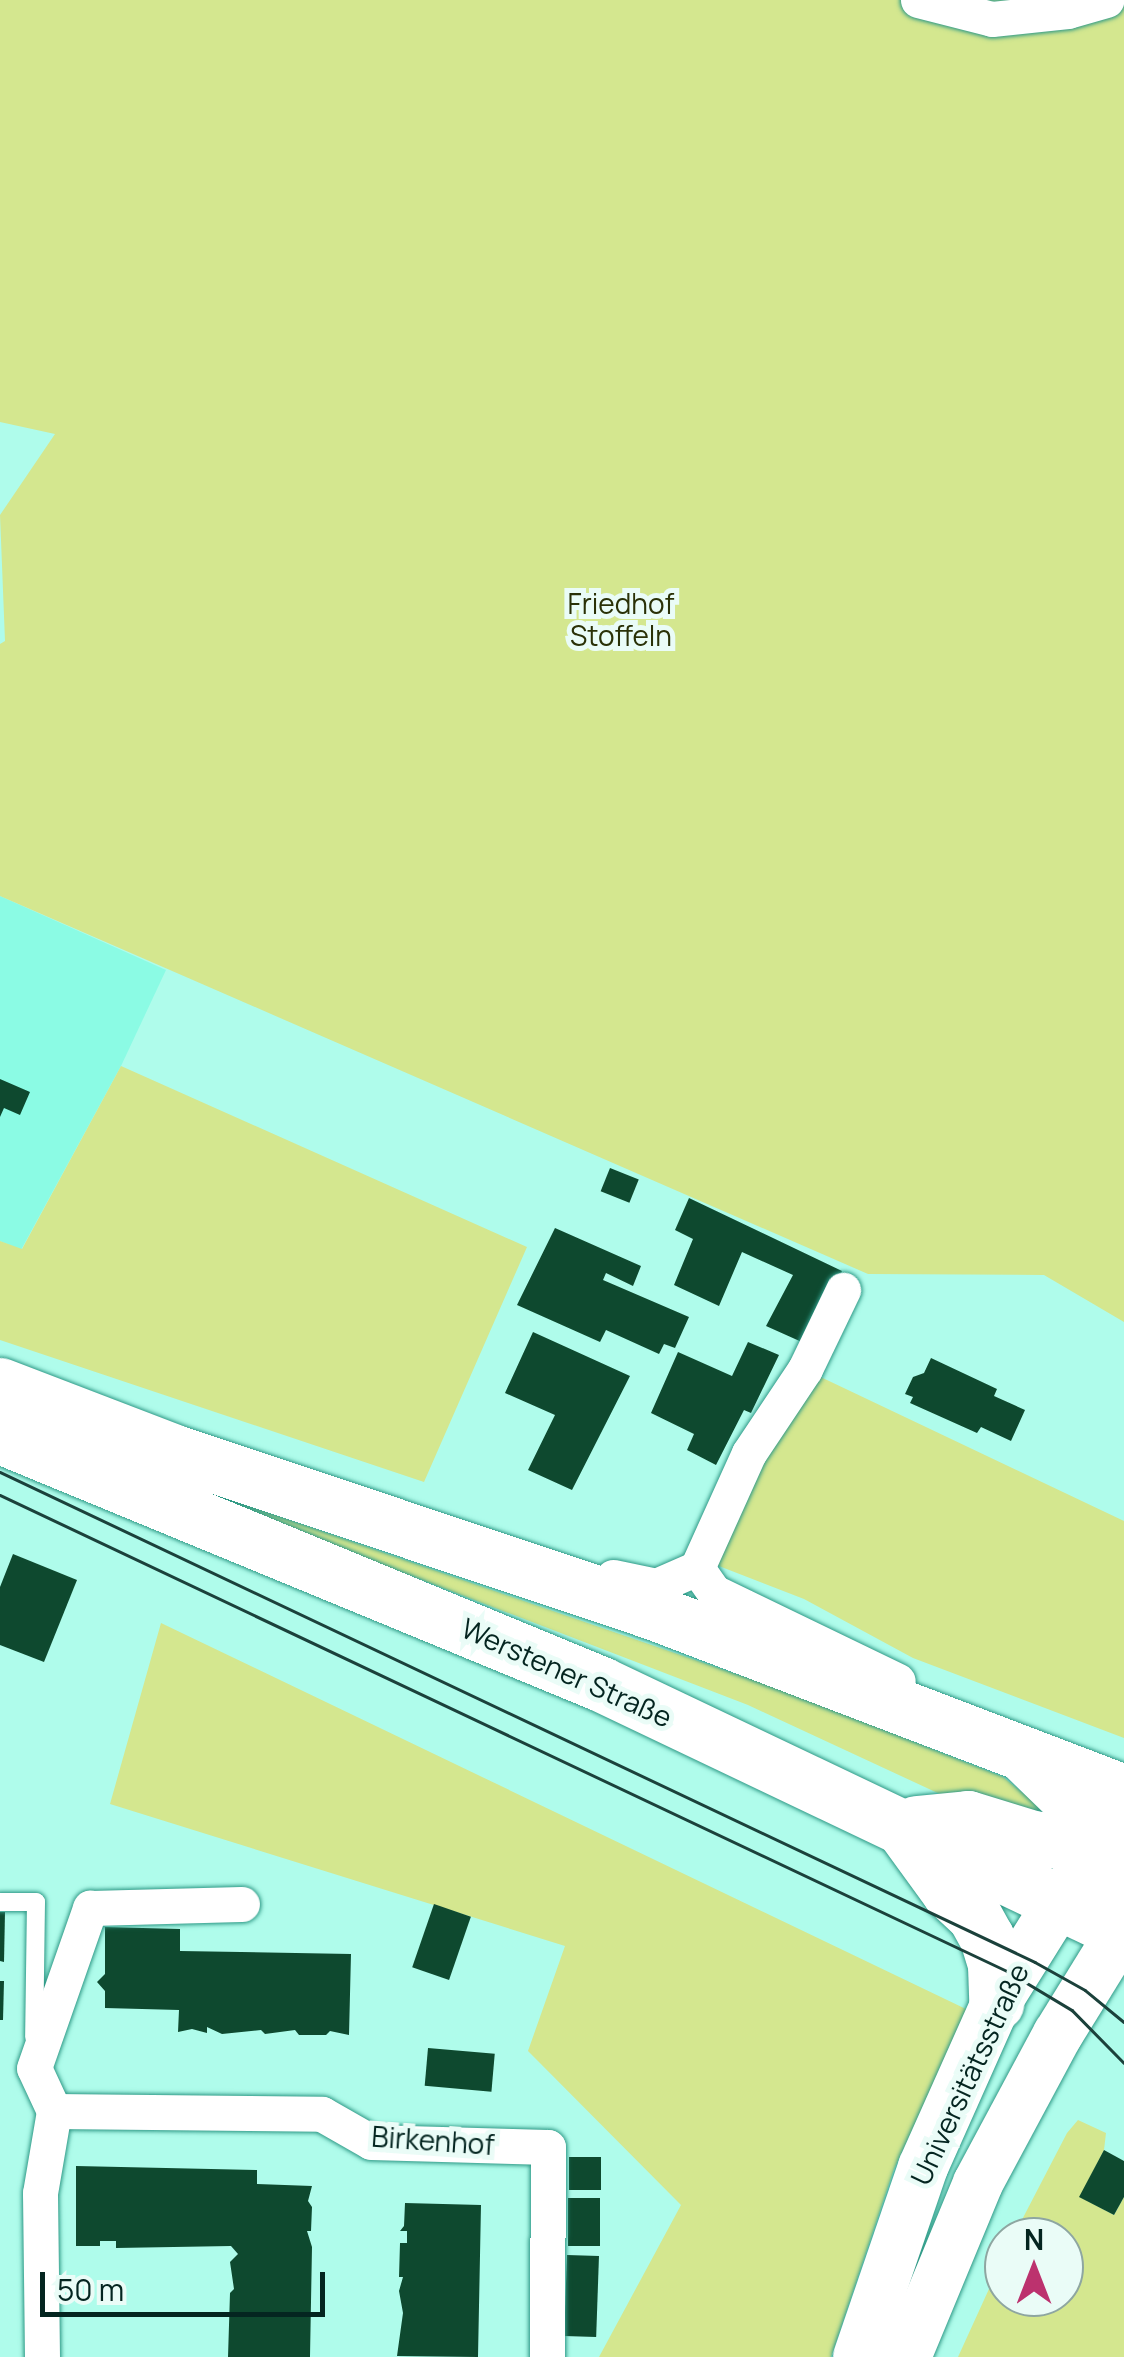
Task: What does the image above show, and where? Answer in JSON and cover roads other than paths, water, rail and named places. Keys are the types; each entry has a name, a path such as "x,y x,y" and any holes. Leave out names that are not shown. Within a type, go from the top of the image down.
{"main road":[{"path":"0,1385 172,1451 653,1612 1124,1792"},
{"name":"Werstener Straße","path":"0,1436 283,1556 504,1642 1059,1902 1119,1884"},
{"path":"899,1824 968,1818 1034,1838 1119,1884"},
{"path":"899,1824 986,1938 995,1965 996,2002"}],"street":[{"path":"918,0 992,19 1068,11 1106,0"},
{"path":"426,1533 542,1555 641,1585 670,1583 696,1568 749,1453 805,1369 843,1290"},
{"path":"696,1568 714,1592 978,1716 1071,1802 1119,1884"},
{"name":"Universitätsstraße","path":"906,2357 978,2183 1058,2034 1119,1884"},
{"name":"Universitätsstraße","path":"858,2357 923,2168 996,2002 1059,1902"},
{"path":"42,2357 40,2193 54,2110 34,2068 90,1908 242,1904"},
{"name":"Birkenhof","path":"54,2110 322,2114 371,2142 548,2146 547,2357"}],"lane":[{"path":"0,1902 36,1902 34,2068"}],"tram line":[{"path":"0,1472 1035,1962 1085,1990 1124,2022"},
{"path":"0,1495 1007,1971 1072,2010 1124,2063"}],"park label":[{"name":"Friedhof Stoffeln","path":"621,619"}]}
